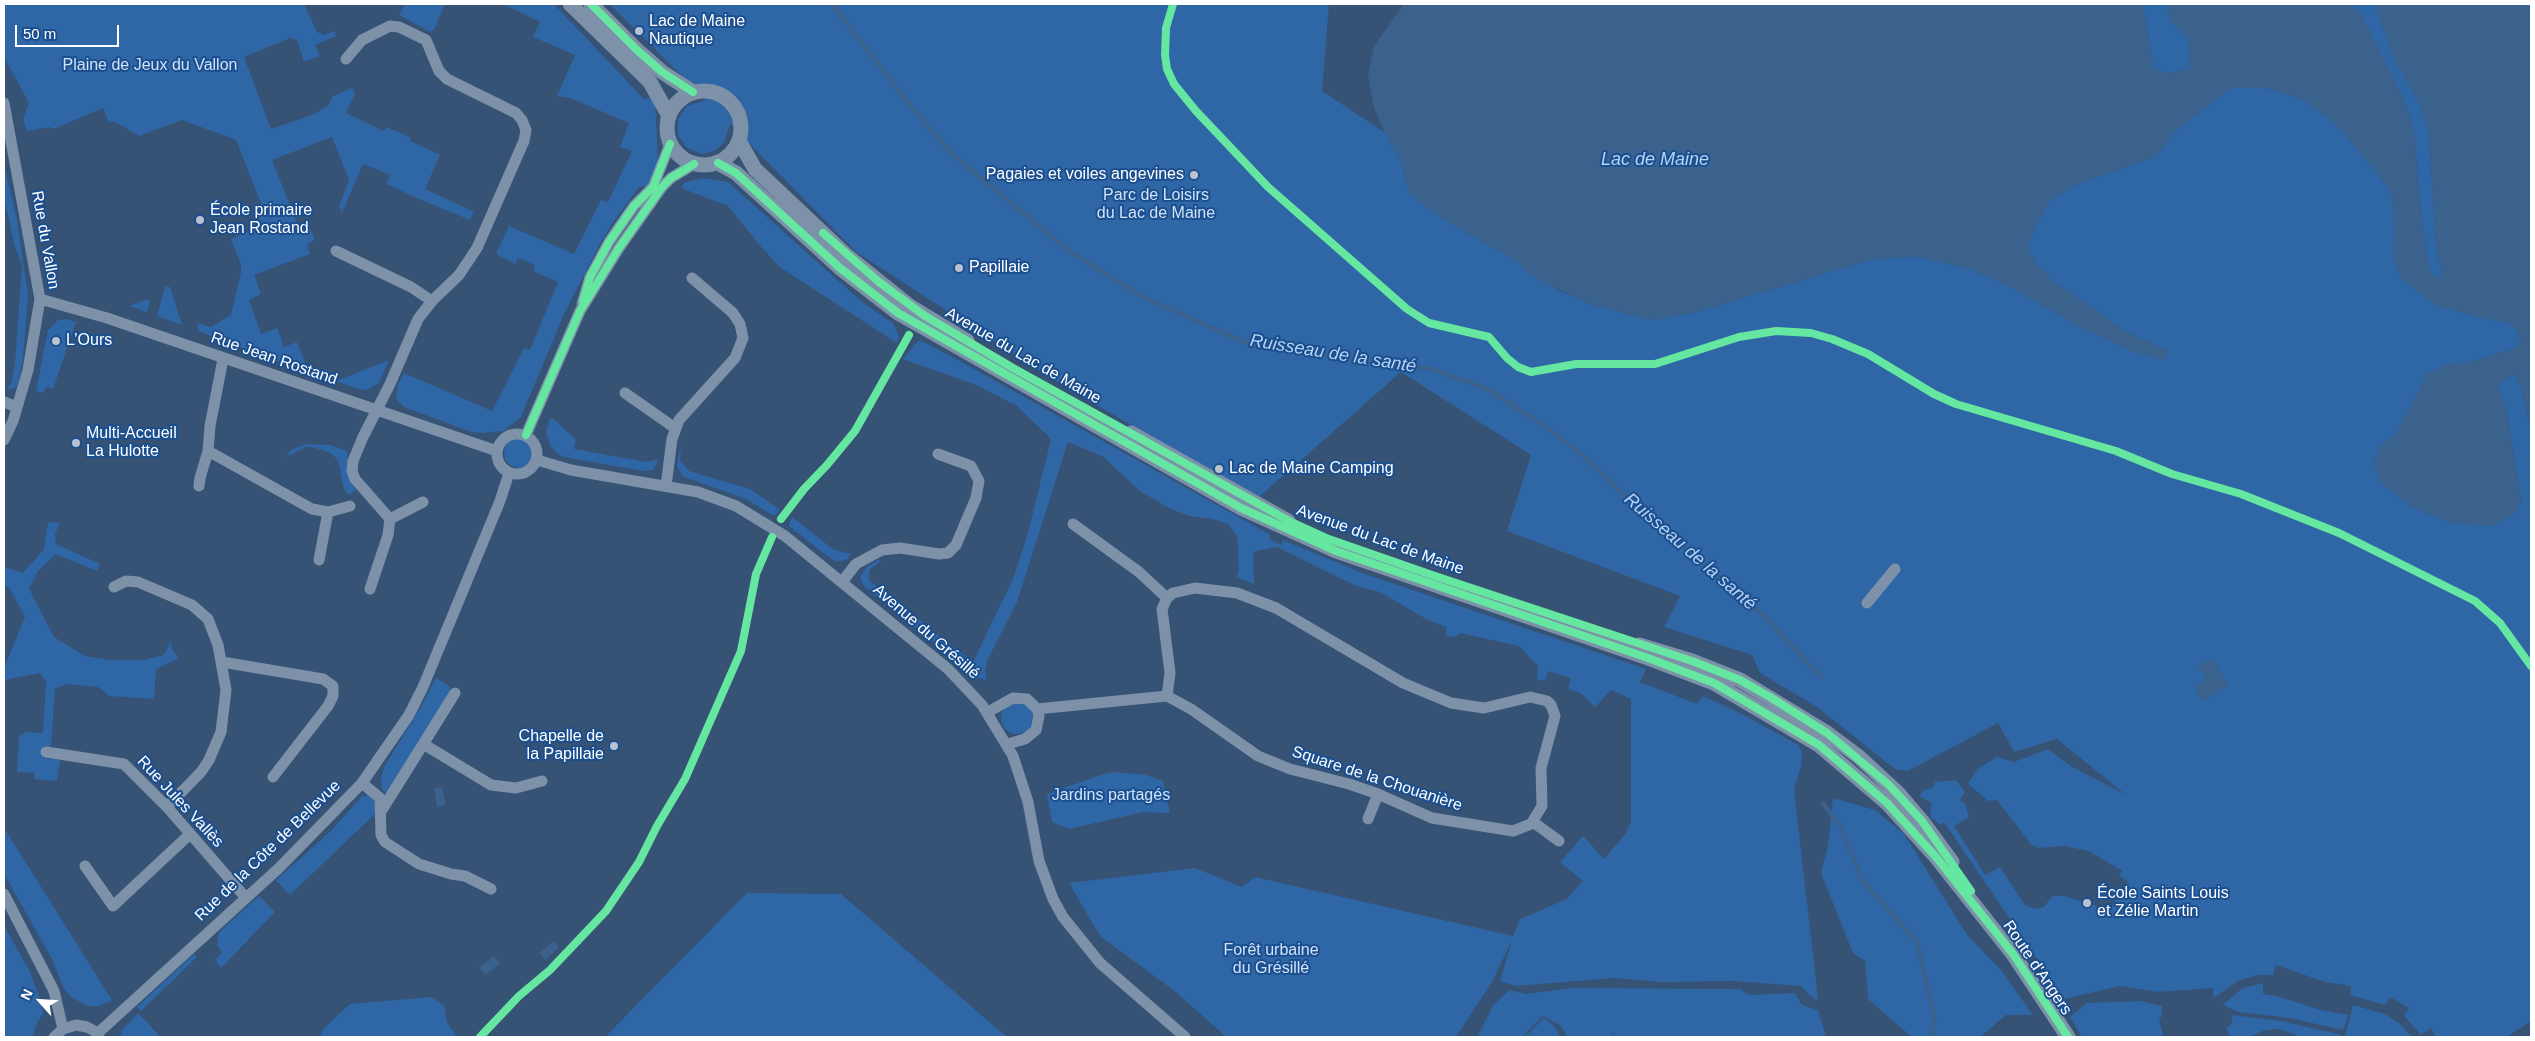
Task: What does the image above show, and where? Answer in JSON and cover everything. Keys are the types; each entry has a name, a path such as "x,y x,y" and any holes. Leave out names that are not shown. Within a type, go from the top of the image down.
{"street":[{"path":"570,4 650,82 669,116"},
{"path":"591,4 662,72 693,92"},
{"path":"346,59 362,40 390,26 399,28 426,40 440,71 447,79 516,113 524,125 524,141 477,248 459,276 432,301 418,319 378,412 363,437 353,461 352,471 355,479 390,519 388,535 370,589"},
{"path":"693,92 714,92 732,103 741,121 739,141 732,153 718,163 694,164 680,157 670,144 667,127 669,116 678,101 693,92"},
{"name":"Rue du Vallon","path":"4,103 40,299 28,370 17,407 4,440"},
{"name":"Avenue du Lac de Maine","path":"739,141 756,169 845,254 925,316 1013,368 1305,529 1510,602 1692,661 1740,680 1827,733 1859,757 1892,799"},
{"path":"526,436 580,311 590,277 624,219 653,187 670,144"},
{"name":"Avenue du Lac de Maine","path":"718,163 736,174 840,268 898,313 1241,508 1336,551 1648,658 1714,683 1819,745 1892,799"},
{"path":"580,311 630,230 653,198 671,178 694,164"},
{"path":"336,251 411,287 432,301"},
{"path":"666,486 675,428 688,409 735,358 743,338 740,324 733,314 692,278"},
{"name":"Rue Jean Rostand","path":"40,299 107,318 223,360 497,452"},
{"path":"200,486 200,478 208,451 210,426 223,360"},
{"path":"625,393 675,428"},
{"path":"4,402 17,407"},
{"path":"515,434 526,436 537,448 537,460 526,473 509,473 499,464 497,452 505,438 515,434"},
{"path":"208,451 300,504 328,512 350,506"},
{"path":"842,582 856,564 882,550 900,548 939,554 948,552 956,546 976,498 980,481 971,466 938,454"},
{"name":"Avenue du Grésillé","path":"537,460 571,470 666,486 713,497 756,517 785,536 966,685 988,712 1008,744 1026,792 1037,850 1046,880 1063,917 1100,963 1185,1037"},
{"name":"Rue de la Côte de Bellevue","path":"98,1035 285,862 362,783 409,715 423,687 500,501 509,473"},
{"path":"390,519 422,502"},
{"path":"319,560 328,512"},
{"path":"1073,524 1139,572 1167,598"},
{"path":"1867,602 1895,569"},
{"path":"114,587 126,581 138,582 202,611 213,628 222,662 226,704 216,746 201,772 167,807"},
{"path":"1036,709 1167,696 1170,673 1162,609 1167,598 1182,590 1204,588 1237,594 1276,608 1404,683 1462,706 1484,708 1536,697 1547,701 1554,710 1555,722 1541,768 1542,806 1534,822 1559,841"},
{"path":"222,662 322,679 333,686 333,696 328,706 273,777"},
{"path":"382,810 455,693"},
{"name":"Square de la Chouanière","path":"1167,696 1191,709 1258,756 1290,769 1349,784 1378,794 1432,818 1513,831 1534,822"},
{"path":"988,712 1013,698 1027,699 1036,709 1039,716 1036,730 1025,739 1008,744"},
{"path":"424,745 492,785 516,788 542,781"},
{"name":"Rue Jules Vallès","path":"46,752 124,764 167,807 246,898"},
{"path":"362,783 380,798 382,810 381,835 385,842 419,864 451,874 465,876 491,890"},
{"path":"1368,819 1378,794"},
{"name":"Route d'Angers","path":"1892,799 2013,954 2068,1037"},
{"path":"85,866 113,906 190,834"},
{"path":"4,894 54,991 63,1029"},
{"path":"54,1037 63,1029 76,1025 98,1035"}],"green space":[{"name":"Plaine de Jeux du Vallon","path":"4,4 304,4 317,32 324,35 334,31 336,36 315,45 320,56 304,62 297,40 290,38 244,57 271,129 312,115 328,106 333,96 352,88 355,94 346,113 384,131 387,127 411,138 410,141 440,155 425,189 474,212 470,220 426,202 386,184 390,175 363,164 342,213 339,206 349,180 332,137 272,160 298,225 308,222 315,240 307,244 310,254 254,275 261,294 249,300 261,334 277,328 284,347 297,342 305,362 313,374 199,331 197,323 211,327 231,315 241,265 231,239 262,226 258,214 264,211 236,140 182,120 139,136 114,121 109,123 103,108 54,129 49,127 27,131 23,119 29,103 4,57"},
{"path":"405,4 445,4 434,30 430,32 399,15"},
{"path":"503,4 554,4 644,99 655,97 658,161 648,186 639,187 601,242 564,314 521,417 503,431 484,433 471,432 404,407 396,399 398,384 404,373 492,411 524,348 530,350 558,282 533,271 535,265 518,258 515,264 496,254 509,226 574,254 601,200 608,202 632,151 620,147 629,123 570,98 557,96 575,55 533,37 540,22"},
{"name":"Parc de Loisirs du Lac de Maine","path":"610,4 1329,4 1322,91 1384,132 1400,158 1409,193 1445,220 1520,263 1526,271 1554,288 1593,305 1651,320 1692,313 1866,261 1911,256 1968,268 2009,286 2086,330 2162,360 2168,351 2128,333 2054,282 2036,263 2027,248 2049,202 2073,186 2156,156 2173,133 2230,88 2265,88 2303,99 2336,124 2376,171 2392,194 2394,224 2455,311 2510,323 2518,332 2521,340 2515,349 2468,362 2446,365 2394,436 2380,447 2374,463 2381,482 2414,508 2446,520 2490,526 2514,514 2521,501 2507,413 2498,386 2506,377 2515,375 2521,386 2531,431 2531,1021 2507,1037 2436,1037 2431,1028 2421,1035 2404,1016 2409,1008 2390,997 2385,1005 2350,995 2351,986 2325,982 2276,965 2273,975 2258,975 2240,980 2213,998 2213,988 2158,992 2120,986 2064,999 1944,822 1941,825 1931,818 1930,809 1932,803 1919,796 1924,790 1932,788 1935,782 1956,780 1965,792 1960,800 1965,804 1969,817 1954,826 1985,875 2000,867 2025,905 2036,909 2044,907 2052,896 2064,896 2094,905 2107,914 2128,881 2119,876 2122,871 2089,851 2064,846 2038,848 2031,844 1997,800 1988,801 1968,784 1977,769 1997,757 2014,762 2048,749 2071,766 2126,795 2057,739 2014,752 1998,723 1908,771 1895,769 1817,707 1760,673 1752,655 1664,627 1680,596 1507,531 1531,455 1401,372 1258,498 1067,388 856,252 730,124 724,143 714,151 702,154 687,148 678,135 678,119 687,106 706,100"},
{"path":"2143,4 2167,4 2170,20 2188,38 2190,68 2172,73 2154,70"},
{"path":"2351,4 2374,4 2395,60 2421,106 2429,133 2436,245 2443,276 2436,277 2431,272 2427,259 2418,186 2414,130 2406,105 2363,18"},
{"path":"4,164 17,220 28,295 23,358 17,387 6,390 11,384 15,363 22,265 15,247 4,197"},
{"path":"703,178 728,182 862,302 894,324 899,337 897,343 781,268 728,206 681,188 685,182"},
{"path":"165,286 170,287 182,325 157,316"},
{"path":"148,299 150,301 147,312 129,306"},
{"path":"66,319 76,322 53,389 46,387 43,393 36,391 48,330 58,320"},
{"name":"Forêt urbaine du Grésillé","path":"918,341 924,342 969,366 1269,534 1270,539 1281,545 1283,540 1362,573 1646,669 1640,682 1697,704 1703,696 1742,714 1798,745 1802,753 1801,766 1794,789 1818,999 1814,999 1801,986 1733,981 1661,982 1614,978 1515,986 1500,981 1512,940 1492,982 1456,1037 1226,1037 1176,992 1100,936 1069,883 1195,868 1242,887 1255,877 1513,936 1520,919 1567,899 1583,881 1560,862 1583,836 1604,859 1626,833 1631,822 1631,699 1611,690 1595,707 1581,693 1568,689 1571,678 1548,671 1545,681 1537,679 1538,666 1519,646 1460,633 1455,637 1446,636 1446,627 1426,619 1380,592 1356,586 1277,547 1256,551 1253,554 1254,584 1237,577 1239,570 1237,536 1228,524 1213,519 1189,516 1169,508 1140,491 1102,456 1068,442 1017,602 987,661 985,672 987,680 977,678 863,585 860,577 868,566 878,560 881,561 869,570 869,580 973,662 1013,579 1028,533 1051,439 1017,406 976,385 903,359"},
{"path":"389,360 379,383 368,389 361,390 336,381"},
{"path":"550,418 555,420 576,440 574,449 647,462 658,459 657,463 653,470 643,471 564,457 557,453 550,445 546,432"},
{"path":"519,438 529,443 534,453 529,463 519,468 509,463 504,453 509,443"},
{"path":"681,443 680,461 689,471 750,489 780,510 774,516 746,499 682,476 677,466"},
{"path":"306,444 330,445 347,451 350,478 356,490 349,495 344,489 338,460 329,452 308,446 286,457 291,450"},
{"path":"792,517 833,549 851,553 848,559 837,562 830,558 790,527 789,524"},
{"path":"48,522 59,523 55,535 56,544 100,564 97,571 56,554 38,571 29,589 54,637 85,656 110,660 143,660 164,655 171,640 172,650 179,658 156,669 154,699 109,696 98,687 67,684 55,689 51,747 44,746 43,758 60,760 57,781 34,779 35,773 17,772 19,736 25,732 43,733 46,682 40,673 4,680 4,668 25,617 9,587 4,586 4,567 23,573 44,549"},
{"path":"436,678 449,686 451,694 391,792 385,793 382,789 381,779 384,767 421,707"},
{"path":"1017,702 1023,703 1028,707 1032,712 1032,724 1028,729 1023,733 1017,734 1011,733 1006,729 1002,724 1001,718 1002,712 1006,707 1011,703"},
{"name":"Jardins partagés","path":"1115,772 1146,775 1163,781 1170,813 1144,812 1069,829 1052,822 1047,794"},
{"path":"369,795 374,800 376,813 290,895 276,880 331,831 362,796"},
{"path":"1833,798 1875,810 1904,834 1968,936 2001,970 2033,1015 2006,1015 1980,1037 1912,1037 1868,999 1865,961 1853,953 1821,873 1828,846"},
{"path":"4,829 112,1000 100,1006 88,1006 71,997 64,989 52,959 4,874"},
{"path":"747,893 841,894 1007,1037 605,1037"},
{"path":"259,896 275,912 221,968 215,960 222,952 217,945 219,932"},
{"path":"4,925 30,972 41,1001 43,1013 36,1025 33,1037 4,1037"},
{"path":"194,954 197,957 141,1011 137,1007"},
{"path":"2263,983 2263,994 2280,997 2321,1010 2348,1015 2343,1030 2290,1018 2238,1012 2223,1005 2243,988"},
{"path":"1573,988 1740,989 1749,995 1795,993 1802,1005 1818,1010 1826,1037 1613,1037 1615,1032 1610,1037 1567,1037 1561,1026 1543,1016 1522,1037 1477,1037 1494,1004 1510,990 1526,994"},
{"path":"431,997 444,1005 447,1022 457,1037 319,1037 324,1028 350,1004"},
{"path":"2141,1001 2162,1006 2162,1015 2159,1021 2163,1034 2161,1037 2082,1037 2070,1017 2087,1003"},
{"path":"2353,1005 2385,1014 2399,1023 2412,1037 2345,1037"},
{"path":"138,1013 159,1035 157,1037 120,1037 122,1030"},
{"path":"2233,1015 2281,1021 2342,1035 2340,1037 2301,1037 2280,1029 2265,1030 2249,1037 2230,1037 2226,1028 2231,1025"},
{"path":"1544,1018 1554,1026 1561,1037 1525,1037"}],"water":[{"name":"Lac de Maine","path":"1404,4 2143,4 2154,70 2172,73 2190,68 2188,38 2170,20 2167,4 2351,4 2363,18 2406,105 2414,130 2418,186 2427,259 2431,272 2436,277 2443,276 2436,245 2429,133 2421,106 2395,60 2374,4 2531,4 2531,431 2521,386 2515,375 2506,377 2498,386 2507,413 2521,501 2514,514 2490,526 2452,523 2414,508 2381,482 2374,463 2380,447 2394,436 2428,373 2446,365 2468,362 2515,349 2521,340 2518,332 2510,323 2481,318 2434,305 2401,278 2393,258 2394,224 2392,194 2376,171 2336,124 2303,99 2265,88 2230,88 2173,133 2156,156 2073,186 2049,202 2027,248 2036,263 2054,282 2128,333 2169,351 2162,360 2134,352 2086,330 2009,286 1968,268 1911,256 1866,261 1692,313 1651,320 1593,305 1536,279 1520,263 1445,220 1409,193 1400,158 1384,132 1374,107 1368,76 1374,46"},
{"path":"2213,658 2228,686 2202,701 2194,686 2206,679 2198,666"},
{"path":"442,787 446,805 437,807 434,788"},
{"path":"554,941 559,948 545,960 539,953"},
{"path":"494,956 500,963 485,975 479,967"}],"waterway":[{"name":"Ruisseau de la santé","path":"832,4 913,109 950,152 1069,251 1143,297 1251,345 1432,369 1487,389 1545,426 1587,459 1634,505 1762,614 1821,677"},
{"name":"Ruisseau de la santé","path":"1823,803 1840,826 1863,881 1917,942 1934,1016 1932,1037"}],"cycle path":[{"path":"591,4 662,72 693,92"},
{"path":"1173,4 1166,28 1165,55 1167,69 1174,84 1196,111 1268,187 1407,309 1429,323 1489,337 1507,358 1518,367 1531,372 1576,364 1655,364 1739,337 1776,331 1811,333 1832,339 1868,354 1934,394 1956,404 2116,451 2172,474 2241,494 2339,533 2475,601 2500,623 2531,666"},
{"path":"583,301 590,277 609,242 634,206 653,187 670,144"},
{"path":"718,163 736,173 840,268 898,313 1241,508 1336,551 1648,658 1714,683 1819,745 1887,803 1936,857 2013,954 2068,1037"},
{"path":"526,435 580,311 619,248 662,187 671,178 694,164"},
{"path":"823,233 879,282 925,316 1013,368 1291,522 1326,538 1435,576 1692,661 1740,680 1770,697 1827,733 1889,785 1922,821 1971,891"},
{"path":"781,519 804,489 855,431 909,335"},
{"path":"480,1037 519,996 550,970 606,911 639,862 657,826 685,779 741,651 756,574 772,537"}],"place":[{"name":"Lac de Maine Nautique","path":"639,31"},
{"name":"Pagaies et voiles angevines","path":"1194,175"},
{"name":"École primaire Jean Rostand","path":"200,220"},
{"name":"Papillaie","path":"959,268"},
{"name":"L’Ours","path":"56,341"},
{"name":"Multi-Accueil La Hulotte","path":"76,443"},
{"name":"Lac de Maine Camping","path":"1219,469"},
{"name":"Chapelle de la Papillaie","path":"614,746"},
{"name":"École Saints Louis et Zélie Martin","path":"2087,903"}]}
